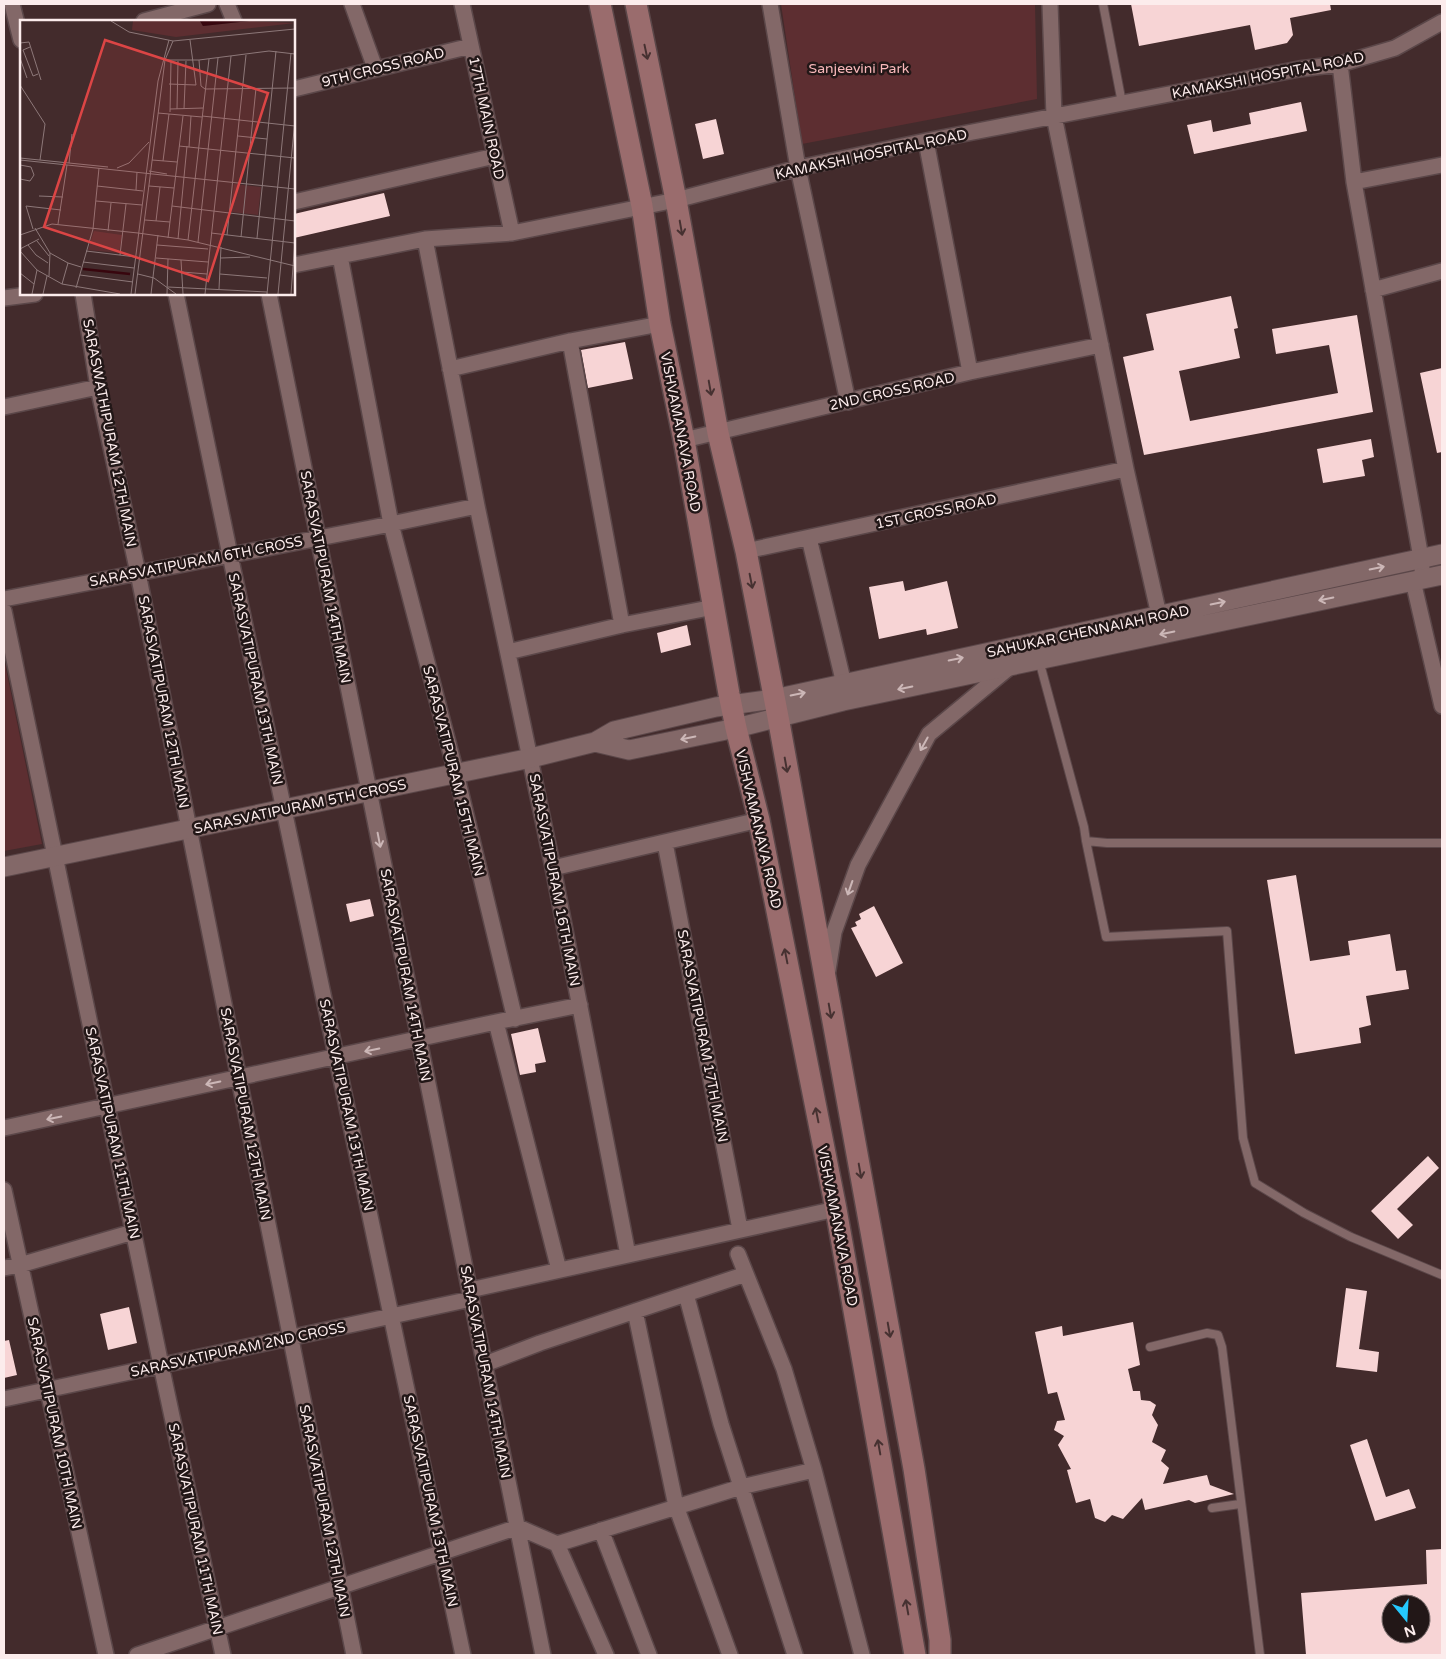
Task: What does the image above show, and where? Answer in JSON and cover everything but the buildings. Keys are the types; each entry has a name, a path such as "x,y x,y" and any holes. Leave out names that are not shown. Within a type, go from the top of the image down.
{"main road":[{"name":"VISHVAMANAVA ROAD","path":"600,4 642,206 660,324 684,440 736,728 759,820 836,1209 914,1655"},
{"path":"636,4 676,200 718,433 746,551 776,708 914,1469 940,1640 940,1655"}],"street":[{"path":"12,4 20,36"},
{"path":"148,20 208,4"},
{"path":"227,4 234,20"},
{"path":"352,4 375,68"},
{"name":"17TH MAIN ROAD","path":"462,4 512,233"},
{"path":"770,4 798,168 848,402"},
{"path":"1050,4 1054,116 1126,469 1159,616"},
{"name":"KAMAKSHI HOSPITAL ROAD","path":"295,265 425,239 512,233 676,200 798,168 926,141 1299,69 1340,64 1395,48 1442,22"},
{"name":"9TH CROSS ROAD","path":"295,89 471,46"},
{"path":"1340,64 1354,182 1421,558 1418,580 1442,706"},
{"path":"926,141 970,372"},
{"path":"295,202 495,156"},
{"path":"1354,182 1442,165"},
{"name":"SARASVATIPURAM 16TH MAIN","path":"425,239 477,506 553,868 628,1255"},
{"name":"SARASVATIPURAM 15TH MAIN","path":"340,256 391,524 456,773 516,1019"},
{"path":"1372,290 1442,270"},
{"path":"4,298 27,295"},
{"name":"SARASWATHIPURAM 12TH MAIN","path":"83,295 98,387 138,573"},
{"name":"SARASVATIPURAM 13TH MAIN","path":"176,295 464,1655"},
{"name":"SARASVATIPURAM 14TH MAIN","path":"269,295 543,1655"},
{"path":"450,369 570,341 660,324"},
{"path":"570,341 622,625"},
{"name":"2ND CROSS ROAD","path":"684,440 970,372 1101,345"},
{"path":"4,407 98,387"},
{"name":"1ST CROSS ROAD","path":"746,551 1126,469"},
{"name":"SARASVATIPURAM 6TH CROSS","path":"4,599 477,506"},
{"path":"809,538 844,684"},
{"name":"SAHUKAR CHENNAIAH ROAD","path":"736,728 776,708 844,684 1442,554"},
{"name":"SARASVATIPURAM 12TH MAIN","path":"138,573 354,1655"},
{"name":"SAHUKAR CHENNAIAH ROAD","path":"732,706 776,708 843,701 1442,575"},
{"path":"508,652 622,625 714,607"},
{"name":"SARASVATIPURAM 11TH MAIN","path":"4,610 223,1655"},
{"path":"825,984 834,932 858,865 930,734 1012,666"},
{"name":"SARASVATIPURAM 5TH CROSS","path":"4,867 531,758 595,742 614,732 716,707 732,706"},
{"name":"SARASVATIPURAM 5TH CROSS","path":"595,742 630,750 736,728"},
{"path":"553,868 759,820"},
{"name":"SARASVATIPURAM 17TH MAIN","path":"665,843 740,1229"},
{"path":"4,1128 580,1005"},
{"path":"496,1022 559,1270"},
{"name":"SARASVATIPURAM 10TH MAIN","path":"4,1190 106,1655"},
{"name":"SARASVATIPURAM 2ND CROSS","path":"4,1399 391,1316 559,1270 836,1209"},
{"path":"4,1268 133,1232"},
{"path":"738,1254 784,1369 814,1470 862,1655"},
{"path":"485,1364 540,1343 746,1274"},
{"path":"686,1294 721,1424 796,1655"},
{"path":"635,1312 676,1506 730,1655"},
{"path":"137,1655 518,1527 557,1544 741,1487 814,1470"},
{"path":"601,1530 649,1655"},
{"path":"557,1544 606,1655"}],"lane":[{"path":"1103,4 1122,103"},
{"path":"1039,660 1084,827 1106,937 1227,931 1243,1138 1254,1183 1351,1237 1442,1275"},
{"path":"1086,841 1107,843 1442,843"},
{"path":"1150,1347 1207,1333 1218,1335 1222,1347 1260,1655"},
{"path":"1212,1508 1240,1504"}],"green space":[{"name":"Sanjeevini Park","path":"781,4 1035,4 1037,99 802,144"},
{"path":"4,659 42,844 4,851"}]}
